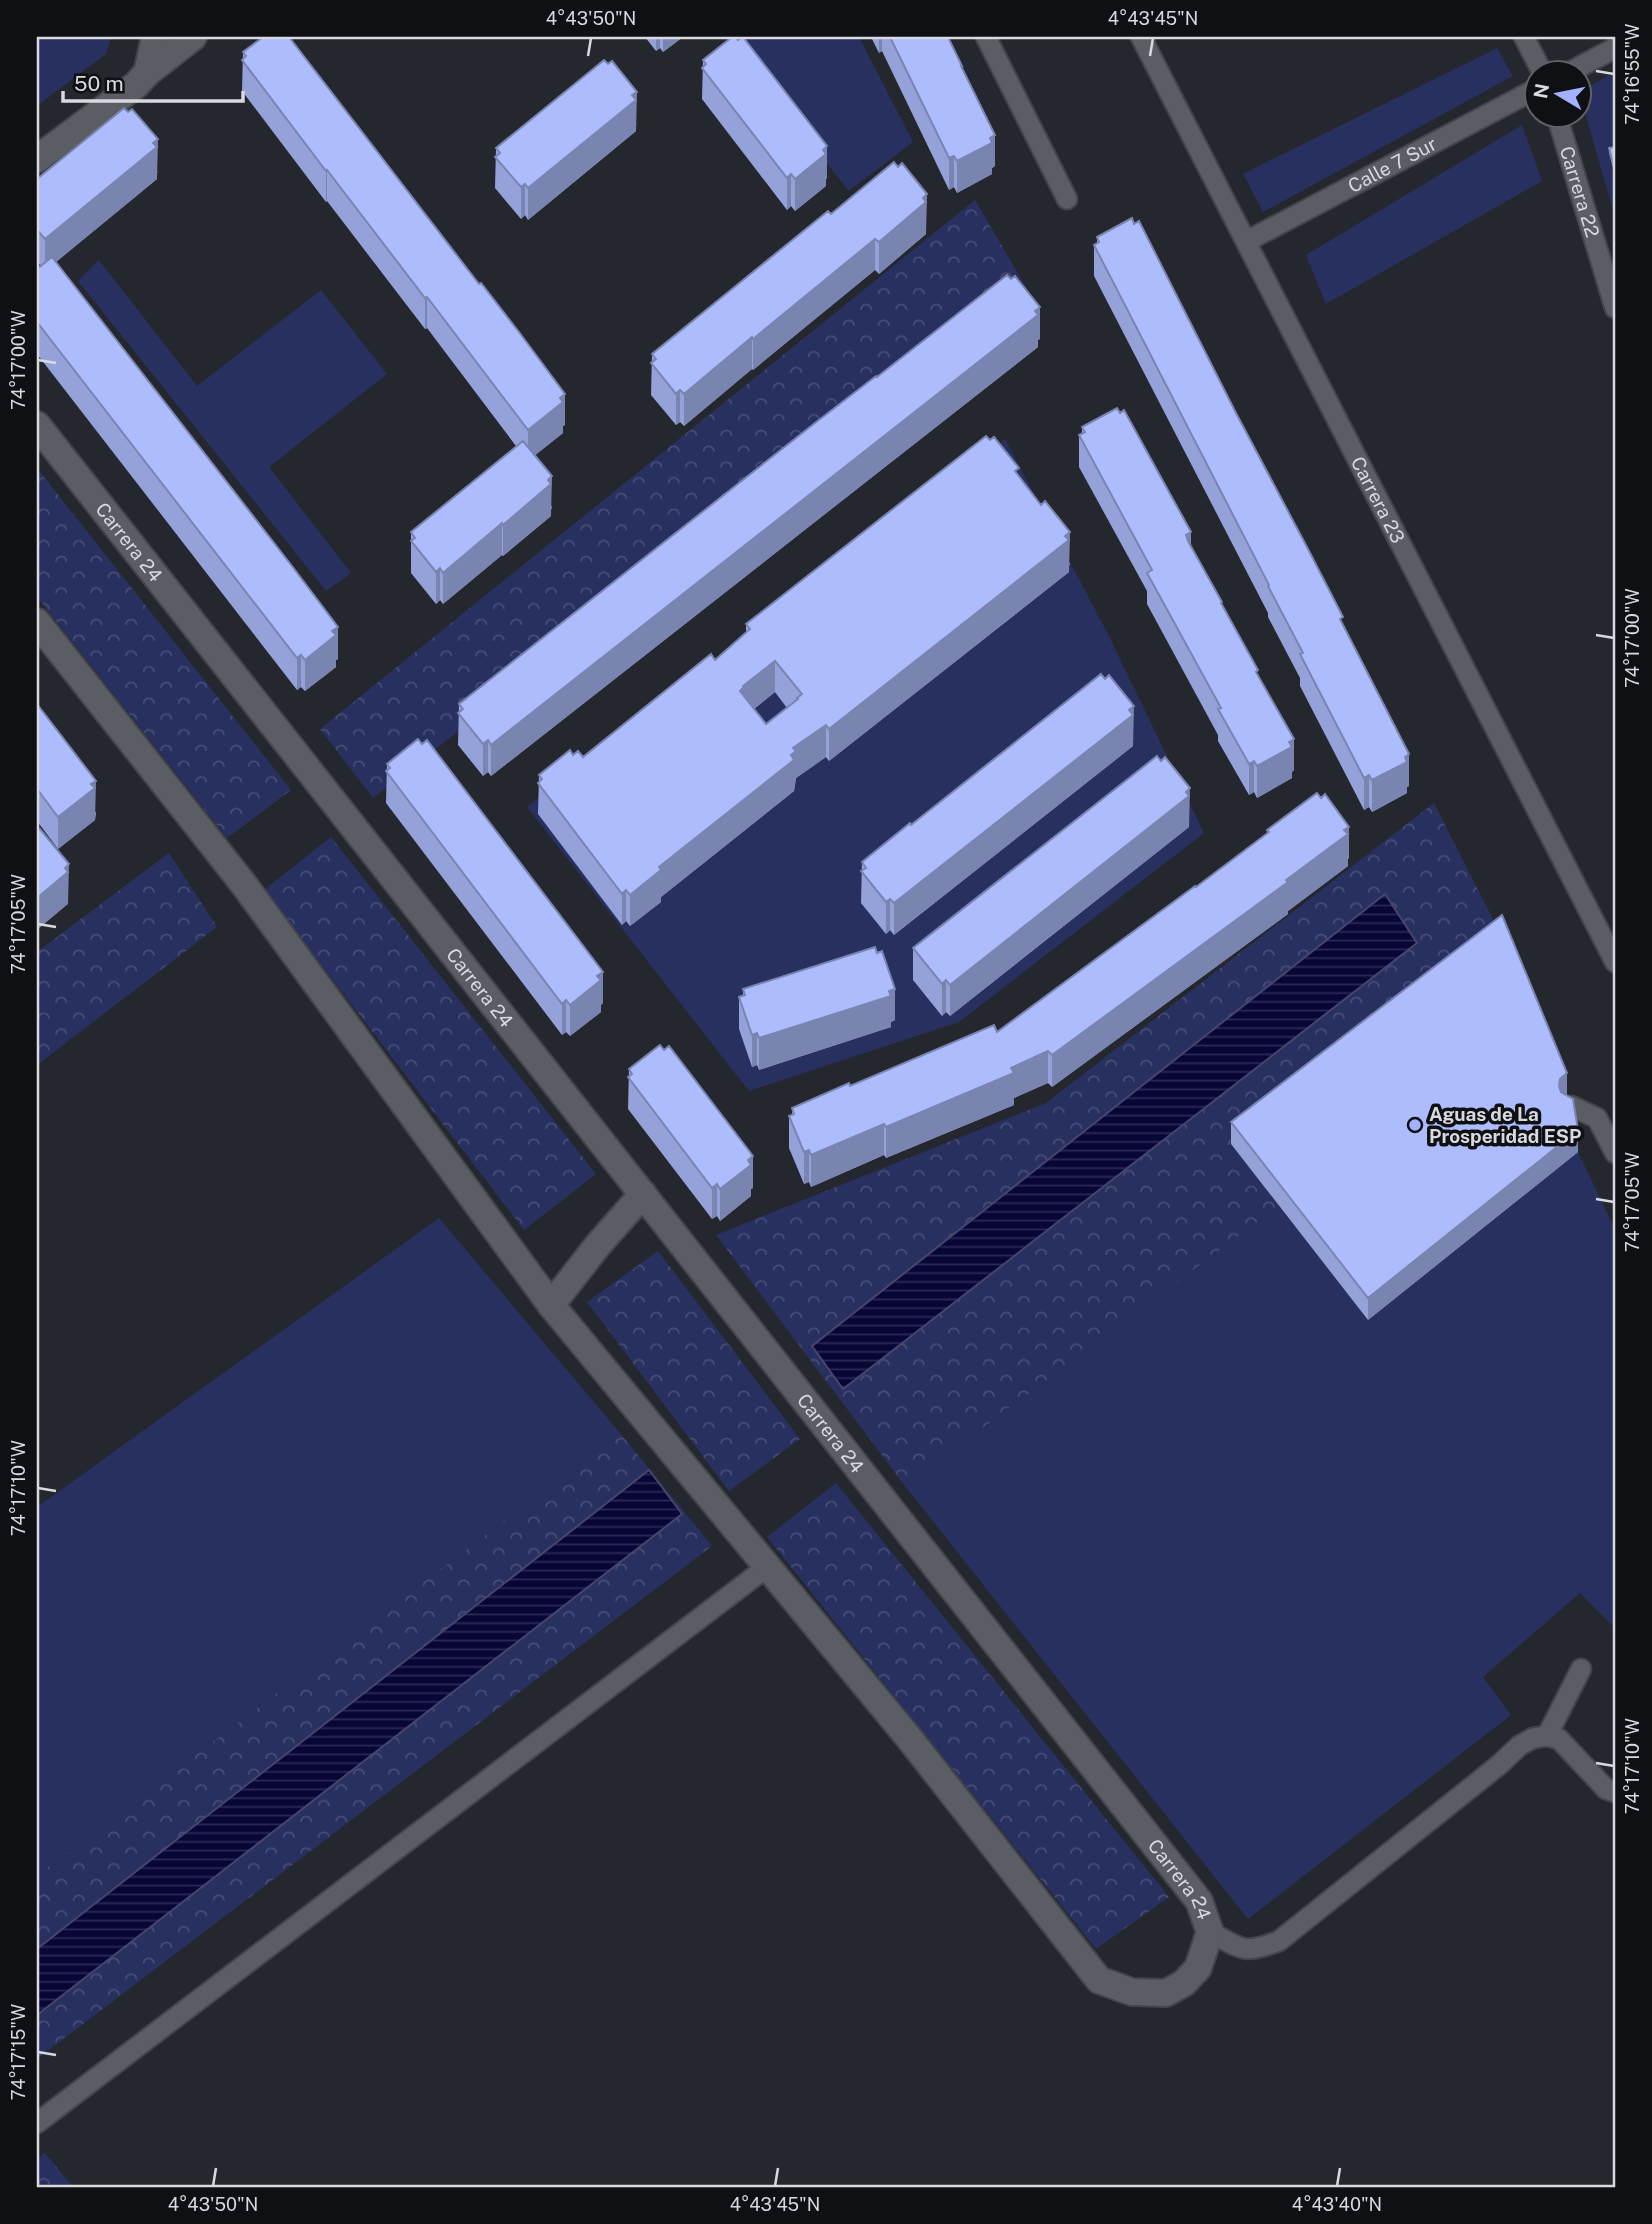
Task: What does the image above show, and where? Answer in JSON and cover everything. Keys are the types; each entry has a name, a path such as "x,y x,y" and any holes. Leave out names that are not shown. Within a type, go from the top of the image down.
{"street":[{"path":"147,73 156,37"},
{"path":"37,159 136,85 193,37"},
{"path":"986,37 1067,199"},
{"name":"Carrera 23","path":"1141,37 1615,962"},
{"path":"1524,37 1536,60"},
{"path":"1592,60 1615,48"},
{"name":"Calle 7 Sur","path":"1247,241 1522,96"},
{"name":"Carrera 22","path":"1561,130 1615,308"},
{"name":"Carrera 24","path":"37,425 1199,1901 1210,1932 1198,1968 1184,1983 1166,1993 1132,1993 1098,1980 909,1738 551,1305 245,886 37,622"},
{"path":"1572,1106 1597,1118 1615,1153"},
{"path":"551,1305 598,1245 643,1194"},
{"path":"37,2123 768,1567"},
{"path":"1547,1736 1581,1669"},
{"path":"1210,1932 1238,1947 1255,1950 1279,1941 1499,1765 1519,1746 1533,1738 1547,1736 1559,1739 1606,1789 1615,1792"}],"green space":[{"path":"37,37 111,37 106,54 37,106"},
{"path":"725,37 859,37 913,142 849,191"},
{"path":"1497,48 1513,76 1263,212 1243,174"},
{"path":"1615,72 1615,217 1590,130 1592,85"},
{"path":"1522,125 1542,181 1326,304 1306,255"},
{"path":"975,200 1026,287 373,798 320,729"},
{"path":"99,260 197,386 321,290 387,374 269,467 351,573 326,591 78,281"},
{"path":"1005,439 1108,634 1204,833 959,1022 749,1091 527,807","holes":["998,977 950,1016 946,1012 942,1015 917,984","740,1029 818,1051 759,1070 757,1065 752,1066"]},
{"path":"37,468 291,790 227,838 37,597"},
{"path":"1434,803 1502,937 1231,1144 1279,1206 905,1486 716,1235 1046,1103"},
{"path":"331,837 596,1174 524,1230 264,890"},
{"path":"169,853 217,927 37,1065 37,952"},
{"path":"1578,1152 1615,1229 1615,1628 1580,1593 1483,1677 1511,1715 1248,1919 905,1486 1279,1206 1368,1320"},
{"path":"439,1218 620,1433 37,1875 37,1507"},
{"path":"658,1251 800,1439 729,1491 587,1302"},
{"path":"620,1433 712,1546 37,2059 37,1875"},
{"path":"836,1483 1169,1897 1096,1949 767,1537"},
{"path":"45,2153 73,2187 37,2187 37,2159"}],"shaded area":[{"path":"1385,894 1417,943 843,1389 812,1346"},
{"path":"649,1470 682,1514 37,2015 37,1949"}],"building":[{"path":"263,37 289,37 565,394 560,398 563,402 528,430 242,60 246,56 243,52"},
{"path":"732,37 738,40 743,37 827,146 823,150 826,154 795,179 791,174 787,178 702,68 706,64 703,60"},
{"path":"890,37 948,37 995,135 990,138 992,143 957,161 954,156 949,158"},
{"path":"604,60 608,64 612,61 637,92 632,95 636,100 528,188 525,184 521,187 495,157 500,153 496,148"},
{"path":"124,108 128,112 132,109 158,139 153,143 157,147 45,239 37,230 37,179"},
{"path":"1615,147 1615,170 1609,148"},
{"path":"894,162 898,167 902,163 927,194 923,198 926,202 879,242 875,239 684,394 680,390 676,394 651,363 656,359 652,354 828,211 831,214"},
{"path":"1132,218 1134,224 1139,221 1343,617 1340,619 1409,754 1405,757 1407,762 1372,780 1369,775 1364,778 1300,654 1303,653 1269,585 1094,245 1099,242 1097,237"},
{"path":"52,257 338,627 332,631 336,635 305,660 301,655 297,658 37,322 37,269"},
{"path":"1007,275 1011,279 1015,276 1040,307 1035,311 1038,315 491,745 488,740 483,744 458,713 463,709 459,704"},
{"path":"1117,408 1120,413 1124,410 1191,532 1186,535 1188,541 1294,739 1289,742 1292,747 1257,766 1254,761 1249,764 1218,709 1221,708 1147,573 1152,570 1079,435 1085,432 1082,427"},
{"path":"986,436 990,440 994,437 1019,468 1015,471 1041,505 1045,501 1070,532 1065,536 1069,540 829,729 826,725 793,748 796,751 791,755 794,760 659,867 661,870 630,895 626,890 622,894 538,783 542,779 539,775 570,750 573,755 578,751 583,757 711,654 715,660 750,629 746,624","holes":["775,661 802,694 766,724 740,691"]},
{"path":"523,441 552,476 548,480 551,484 443,573 440,568 436,572 411,541 415,538 411,532"},
{"path":"1101,674 1105,679 1109,675 1134,706 1129,710 1133,715 894,903 890,899 886,902 861,871 866,868 862,862"},
{"path":"37,704 96,781 91,784 95,788 58,817 37,789"},
{"path":"418,739 422,744 427,740 603,972 597,976 601,980 570,1005 566,1000 562,1004 386,771 390,768 387,764"},
{"path":"1157,756 1161,761 1165,757 1190,788 1186,792 1189,796 950,985 946,980 942,984 913,948"},
{"path":"1317,793 1321,798 1325,794 1349,827 1344,830 1348,834 1286,880 1288,882 1052,1055 1048,1051 1011,1068 1014,1073 886,1127 884,1124 811,1155 809,1150 804,1152 789,1116 794,1114 792,1108 994,1025 997,1032 1196,887"},
{"path":"40,829 69,864 65,868 68,872 37,898 37,832"},
{"name":"Aguas de La Prosperidad ESP","path":"1502,915 1567,1073 1560,1079 1559,1086 1561,1092 1573,1099 1578,1130 1368,1298 1231,1122"},
{"path":"875,947 877,953 882,951 895,989 889,991 891,996 759,1038 757,1033 752,1035 739,997 745,995 743,989"},
{"path":"660,1045 664,1050 669,1046 753,1156 748,1160 751,1165 720,1189 717,1184 712,1188 628,1077 632,1074 629,1069"}],"place":[{"name":"Aguas de La Prosperidad ESP","path":"1415,1125"}]}
